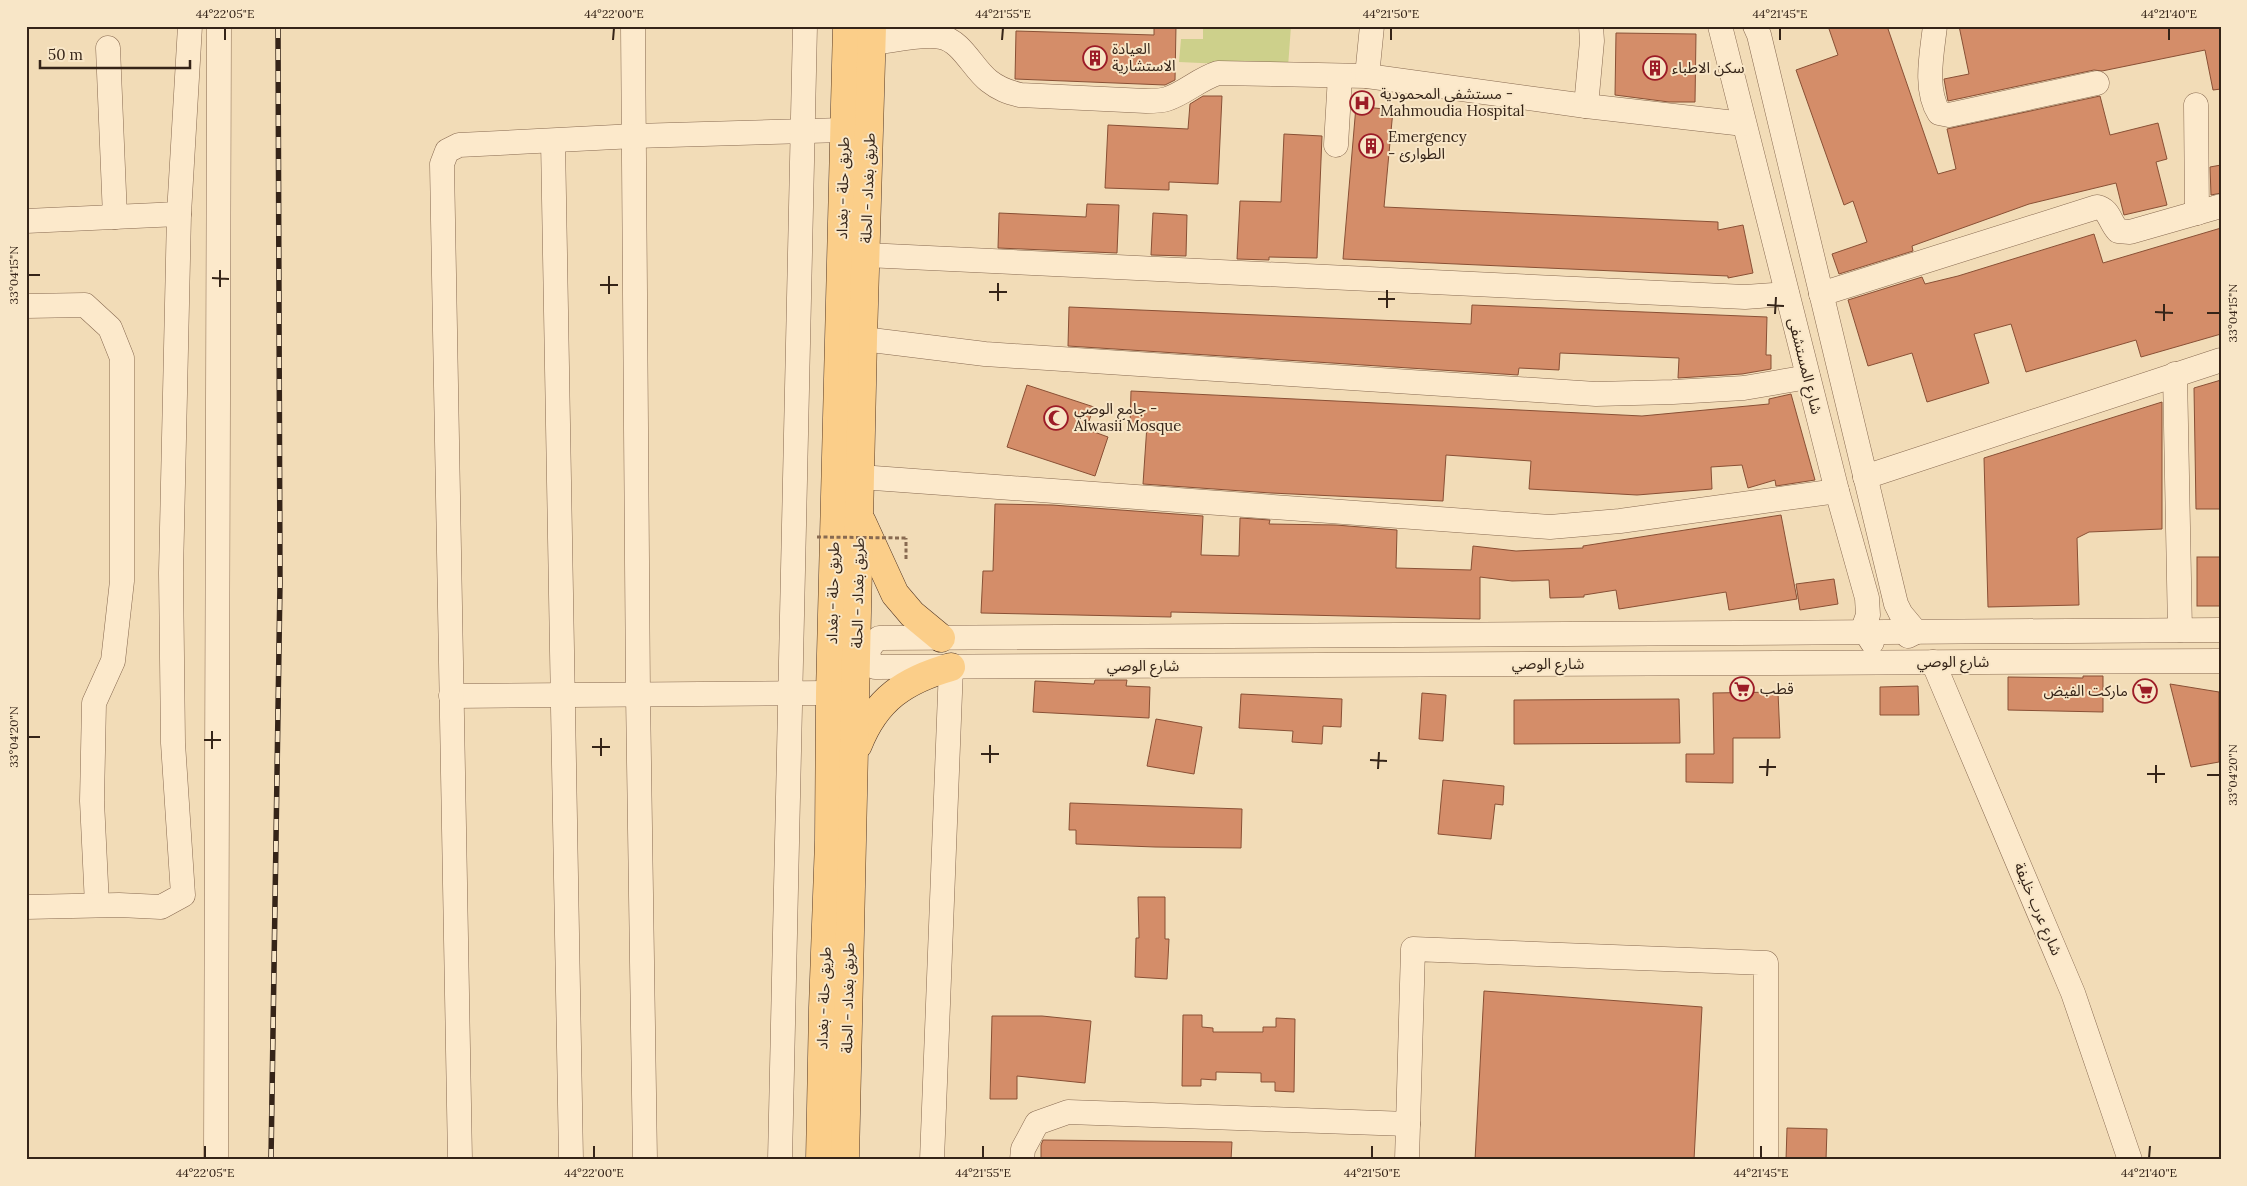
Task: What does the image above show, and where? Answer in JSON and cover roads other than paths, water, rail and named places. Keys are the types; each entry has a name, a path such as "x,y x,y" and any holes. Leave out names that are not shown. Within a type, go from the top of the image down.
{"main road":[{"name":"طريق حلة - بغداد","path":"820,1160 823,1008 830,841 830,693 848,26"},
{"name":"طريق بغداد - الحلة","path":"845,1160 863,339 872,35"},
{"path":"859,515 895,594 912,614 941,638"},
{"path":"855,751 864,728 896,690 918,678 951,666"}],"street":[{"path":"26,907 161,906 183,895 173,743 170,573 179,214 190,26"},
{"path":"216,1160 219,26"},
{"path":"633,26 638,695 645,1160"},
{"path":"780,1160 805,26"},
{"path":"1367,76 1372,26"},
{"path":"1586,106 1592,40 1590,26"},
{"name":"شارع المستشفى","path":"1720,26 1837,491 1865,589"},
{"path":"1755,26 1759,35 1890,582 1893,647"},
{"path":"1935,26 1931,56 1931,91 1934,104 1939,113 1949,115 2097,83"},
{"path":"872,35 943,37 959,48 988,80 1002,90 1020,95 1146,101 1166,99 1182,92 1203,78 1218,73 1367,76 1586,106 1744,124"},
{"path":"108,48 115,217"},
{"path":"1336,145 1340,76"},
{"path":"2196,105 2197,213"},
{"path":"460,1160 442,164 447,151 459,145 635,136 844,130"},
{"path":"553,141 571,1160"},
{"path":"1821,294 2097,207 2104,208 2108,212 2111,223 2118,231 2130,232 2221,206"},
{"path":"26,221 179,214"},
{"path":"866,255 1736,297 1787,294"},
{"path":"26,306 85,305 110,328 122,358 122,581 113,661 94,704 92,801 97,905"},
{"path":"863,339 985,354 1596,394 1744,388 1808,376"},
{"path":"1865,477 2221,360"},
{"path":"2175,374 2185,630 2198,637 2201,648 2196,657 2187,662"},
{"path":"860,477 1550,527 1620,521 1837,491"},
{"path":"1865,589 1869,594 1881,596 1886,593 1890,582"},
{"name":"شارع عرب خليفة","path":"1865,589 1874,616 1893,647 2073,993 2130,1160"},
{"name":"شارع الوصي","path":"2221,630 2185,630 1893,647 951,666 875,667 869,660 868,652 871,644 879,638 941,638 1893,647 2187,662 2221,661"},
{"path":"932,1160 951,666"},
{"path":"451,696 830,693"},
{"path":"1407,1160 1413,949 1766,963 1766,1160"},
{"path":"1022,1160 1023,1149 1037,1123 1068,1112 1408,1124"}],"railway":[{"path":"271,1160 280,583 278,26"}],"place":[{"name":"العيادة الاستشارية","path":"1095,58"},
{"name":"سكن الاطباء","path":"1655,68"},
{"name":"مستشفى المحمودية - Mahmoudia Hospital","path":"1362,103"},
{"name":"Emergency - الطوارئ","path":"1371,146"},
{"name":"جامع الوصي - Alwasii Mosque","path":"1056,418"},
{"name":"قطب","path":"1742,689"},
{"name":"ماركت الفيض","path":"2145,691"}]}
